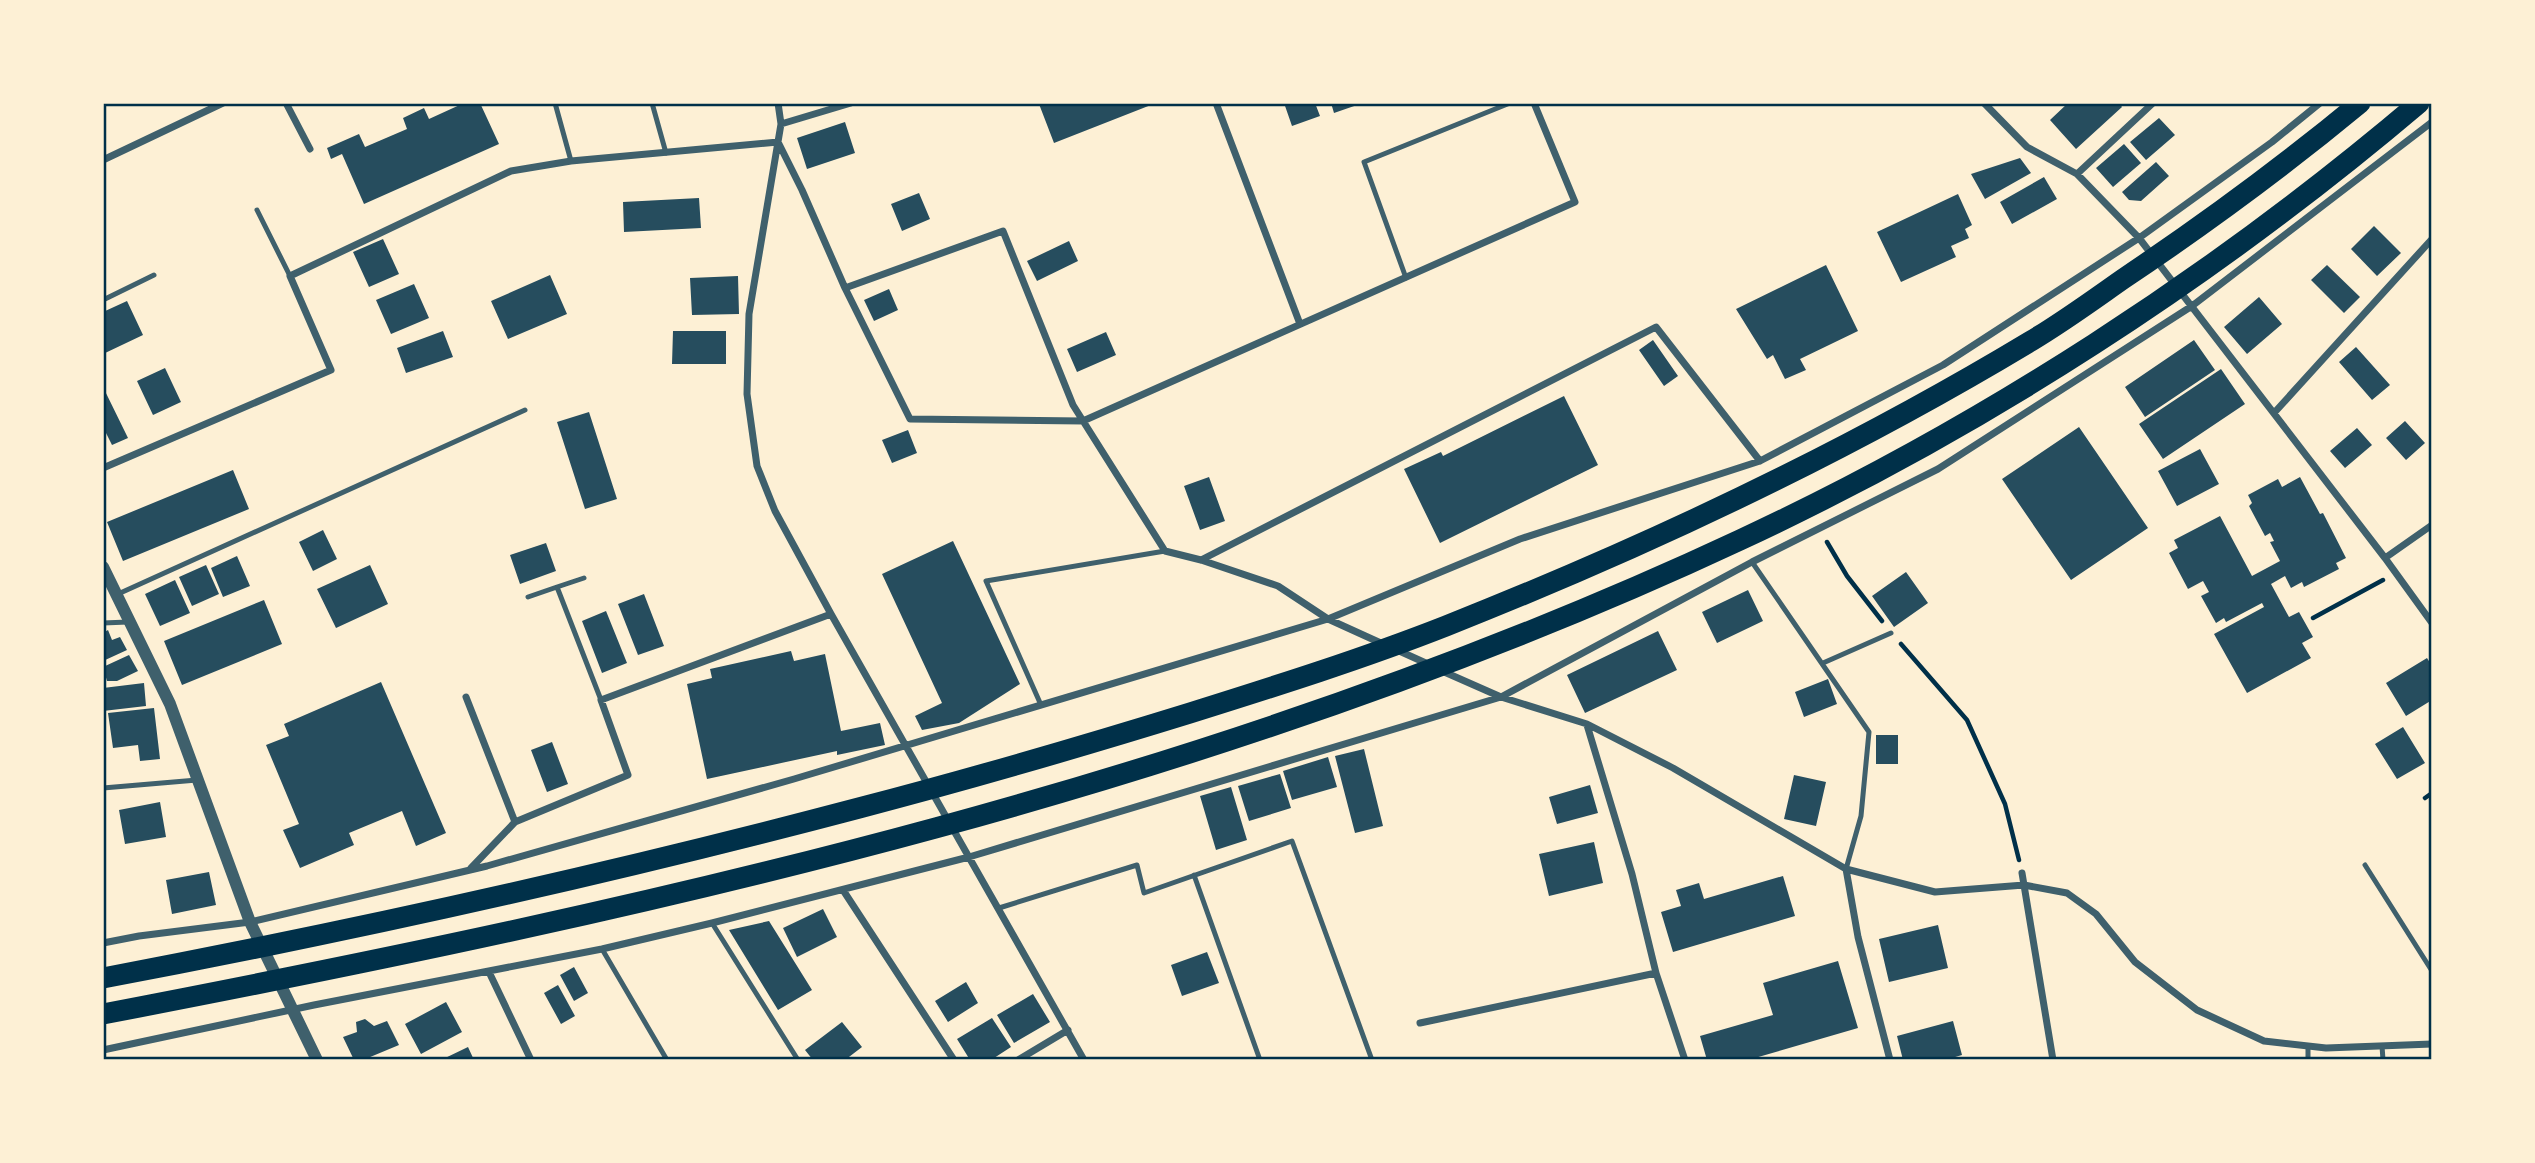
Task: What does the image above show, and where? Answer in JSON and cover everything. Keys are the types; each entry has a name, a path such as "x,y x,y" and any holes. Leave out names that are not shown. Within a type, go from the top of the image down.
{"highway":[{"path":"103,978 439,910 786,827 965,780 1131,731 1294,680 1441,627 1577,572 1720,509 1895,419 2036,338 2188,235 2360,103"},
{"path":"103,1014 626,905 975,817 1294,719 1455,662 1598,604 1745,538 1898,460 2049,373 2207,268 2342,169 2419,103"}],"street":[{"path":"103,160 223,103"},
{"path":"286,103 310,149"},
{"path":"778,103 782,124 749,314 747,394 757,466 775,511 831,614 1084,1060"},
{"path":"782,124 851,103"},
{"path":"1216,103 1300,324"},
{"path":"778,142 845,288 910,419 1083,421 1575,202 1534,103"},
{"path":"1984,103 2027,147 2077,174 2139,238 2432,623"},
{"path":"2077,174 2153,103"},
{"path":"103,943 250,922 487,866 780,783 1328,619 1520,539 1760,461 1943,365 2139,238 2272,142 2320,103"},
{"path":"103,1050 602,949 843,890 969,857 1501,697 1752,562 1938,468 2192,306 2432,122"},
{"path":"103,468 331,370 290,276 511,171 571,161 778,142"},
{"path":"845,288 1003,231 1073,405 1165,551 1278,586 1328,619 1501,697 1587,724 1673,768 1846,869 1935,892 2024,885 2067,893 2096,914 2135,962 2197,1010 2264,1041 2326,1048 2432,1044"},
{"path":"2274,413 2432,239"},
{"path":"1201,560 1656,327 1760,461"},
{"path":"2385,558 2432,525"},
{"path":"103,567 170,704 235,874 250,922 317,1060"},
{"path":"471,868 515,822 628,775 601,700 831,614"},
{"path":"466,697 515,822"},
{"path":"1587,724 1632,874 1656,973 1685,1060"},
{"path":"1846,869 1858,937 1890,1060"},
{"path":"2022,873 2053,1060"},
{"path":"843,890 954,1060"},
{"path":"489,972 531,1060"},
{"path":"1420,1023 1656,973"},
{"path":"1018,1060 1068,1030"}],"lane":[{"path":"555,103 571,161"},
{"path":"652,103 666,153"},
{"path":"1406,278 1364,162 1510,103"},
{"path":"257,210 290,276"},
{"path":"103,300 154,275"},
{"path":"118,594 525,410"},
{"path":"1041,705 986,581 1165,551"},
{"path":"1752,562 1869,732 1861,816 1846,869"},
{"path":"527,597 584,578"},
{"path":"557,587 601,700"},
{"path":"103,623 131,622"},
{"path":"1823,663 1891,633"},
{"path":"103,788 197,780"},
{"path":"999,908 1137,865 1144,893 1292,841 1372,1060"},
{"path":"2365,865 2432,971"},
{"path":"1194,875 1259,1060"},
{"path":"712,923 798,1060"},
{"path":"602,949 667,1060"},
{"path":"2308,1046 2308,1060"},
{"path":"2382,1046 2382,1060"}],"path":[{"path":"1819,530 1847,576 1891,633 1967,720 2004,804 2022,873"},
{"path":"2313,618 2396,573"},
{"path":"2425,798 2432,793"}],"building":[{"path":"464,103 480,103 499,144 364,204 342,154 331,159 327,148 359,134 365,147 407,129 403,118 424,108 429,119"},
{"path":"1156,103 1054,143 1039,104"},
{"path":"1284,103 1315,103 1320,116 1292,126"},
{"path":"1331,103 1360,103 1360,104 1334,113"},
{"path":"2068,103 2119,103 2122,107 2076,149 2050,120"},
{"path":"2159,118 2175,135 2146,160 2130,142"},
{"path":"845,122 855,153 807,169 797,138"},
{"path":"2124,144 2141,163 2113,187 2096,168"},
{"path":"2020,158 2031,173 1985,199 1971,174"},
{"path":"2156,162 2169,176 2141,201 2129,200 2122,192"},
{"path":"2044,177 2057,199 2012,224 2000,202"},
{"path":"919,193 930,219 902,231 891,204"},
{"path":"1958,194 1972,225 1965,229 1969,238 1951,246 1956,257 1901,282 1877,232"},
{"path":"699,198 701,228 624,232 623,202"},
{"path":"2374,226 2401,253 2377,276 2351,249"},
{"path":"383,239 399,274 369,287 353,252"},
{"path":"1069,241 1078,261 1037,281 1027,261"},
{"path":"1826,265 1858,331 1800,359 1806,370 1785,379 1773,355 1767,359 1736,309"},
{"path":"2327,265 2360,297 2344,313 2311,280"},
{"path":"550,275 567,314 508,339 491,301"},
{"path":"738,276 739,314 692,315 690,278"},
{"path":"414,284 429,318 391,334 376,300"},
{"path":"889,289 898,310 874,321 864,300"},
{"path":"2259,297 2282,324 2247,354 2224,327"},
{"path":"127,301 143,335 103,354 103,312"},
{"path":"443,331 453,357 406,373 397,348"},
{"path":"673,331 726,331 726,364 672,364"},
{"path":"1106,332 1116,355 1077,372 1067,349"},
{"path":"1653,340 1678,376 1664,386 1639,350"},
{"path":"2194,340 2215,370 2145,417 2125,387"},
{"path":"2356,347 2390,385 2372,400 2339,362"},
{"path":"165,368 181,402 153,415 137,381"},
{"path":"2221,369 2245,404 2163,459 2139,424"},
{"path":"103,387 128,438 112,445 103,427"},
{"path":"1564,396 1598,465 1440,543 1404,469 1441,452 1443,456"},
{"path":"589,412 617,499 585,509 557,422"},
{"path":"2405,421 2425,443 2406,460 2386,438"},
{"path":"2079,427 2148,528 2071,580 2002,479"},
{"path":"2357,428 2372,445 2345,468 2330,451"},
{"path":"908,430 917,453 892,463 882,440"},
{"path":"2200,449 2219,484 2177,506 2158,471"},
{"path":"233,470 249,509 123,561 107,522"},
{"path":"1209,477 1225,521 1200,530 1184,486"},
{"path":"2300,477 2320,514 2323,513 2346,558 2336,563 2339,569 2304,587 2302,582 2291,588 2285,576 2271,584 2289,617 2299,612 2313,637 2302,643 2311,658 2247,693 2214,634 2264,607 2262,603 2226,622 2224,618 2216,623 2201,596 2209,592 2203,581 2188,589 2169,553 2178,548 2174,540 2220,516 2252,576 2280,561 2270,542 2274,541 2270,533 2265,536 2249,506 2252,503 2248,495 2278,479 2282,487"},
{"path":"323,530 337,559 313,571 299,542"},
{"path":"953,541 1020,684 959,723 922,730 915,716 942,703 882,574"},
{"path":"546,543 556,571 520,584 510,555"},
{"path":"237,556 250,586 223,597 211,568"},
{"path":"206,565 219,594 192,606 179,577"},
{"path":"370,565 388,604 336,628 317,589"},
{"path":"1906,572 1928,603 1894,627 1872,596"},
{"path":"175,580 190,613 160,626 145,594"},
{"path":"1748,590 1763,621 1717,643 1702,612"},
{"path":"644,594 664,646 638,655 618,604"},
{"path":"264,600 282,644 182,685 164,641"},
{"path":"606,611 627,663 602,673 582,621"},
{"path":"108,630 112,640 120,637 127,650 103,661 103,633"},
{"path":"1658,631 1677,670 1585,713 1567,675"},
{"path":"791,651 794,661 825,654 841,731 880,723 885,745 837,755 837,751 707,779 687,684 712,678 710,669"},
{"path":"129,655 138,671 117,681 107,681 103,667"},
{"path":"2427,658 2432,666 2432,700 2406,716 2386,683"},
{"path":"1828,679 1837,704 1804,717 1795,692"},
{"path":"381,682 446,833 416,846 402,811 349,833 354,845 300,868 283,830 299,824 266,745 289,736 284,724"},
{"path":"144,683 146,706 103,711 103,688"},
{"path":"154,708 160,759 140,761 138,745 113,748 108,713"},
{"path":"2403,727 2425,763 2397,779 2375,744"},
{"path":"1876,735 1898,735 1898,764 1876,764"},
{"path":"552,742 568,784 547,792 531,750"},
{"path":"1364,749 1383,826 1355,833 1335,756"},
{"path":"1328,757 1337,787 1292,800 1283,771"},
{"path":"1280,774 1291,808 1249,821 1238,786"},
{"path":"1794,775 1826,782 1816,826 1784,819"},
{"path":"1590,785 1598,813 1557,824 1549,797"},
{"path":"1231,787 1247,840 1216,850 1200,796"},
{"path":"160,802 166,837 125,844 119,810"},
{"path":"1594,842 1603,883 1549,896 1539,854"},
{"path":"209,872 216,905 172,914 166,880"},
{"path":"1783,876 1795,916 1673,952 1661,912 1681,906 1676,890 1699,883 1704,899"},
{"path":"823,909 837,937 797,957 783,928"},
{"path":"769,921 812,990 778,1010 729,930"},
{"path":"1938,925 1948,968 1889,982 1879,939"},
{"path":"1207,952 1219,983 1182,996 1171,965"},
{"path":"1838,961 1858,1028 1748,1060 1707,1060 1700,1036 1773,1015 1763,983"},
{"path":"574,967 588,993 574,1001 560,975"},
{"path":"966,982 978,1003 948,1022 935,1001"},
{"path":"558,985 575,1016 561,1024 544,993"},
{"path":"1033,994 1050,1022 1014,1043 997,1015"},
{"path":"446,1002 462,1032 421,1054 405,1024"},
{"path":"992,1018 1011,1047 991,1060 970,1060 957,1039"},
{"path":"365,1019 374,1026 387,1021 399,1045 363,1060 354,1060 343,1037 357,1032 356,1022"},
{"path":"1953,1021 1962,1055 1945,1060 1903,1060 1897,1036"},
{"path":"842,1022 862,1047 845,1060 813,1060 805,1050"},
{"path":"468,1047 474,1060 441,1060"}]}
